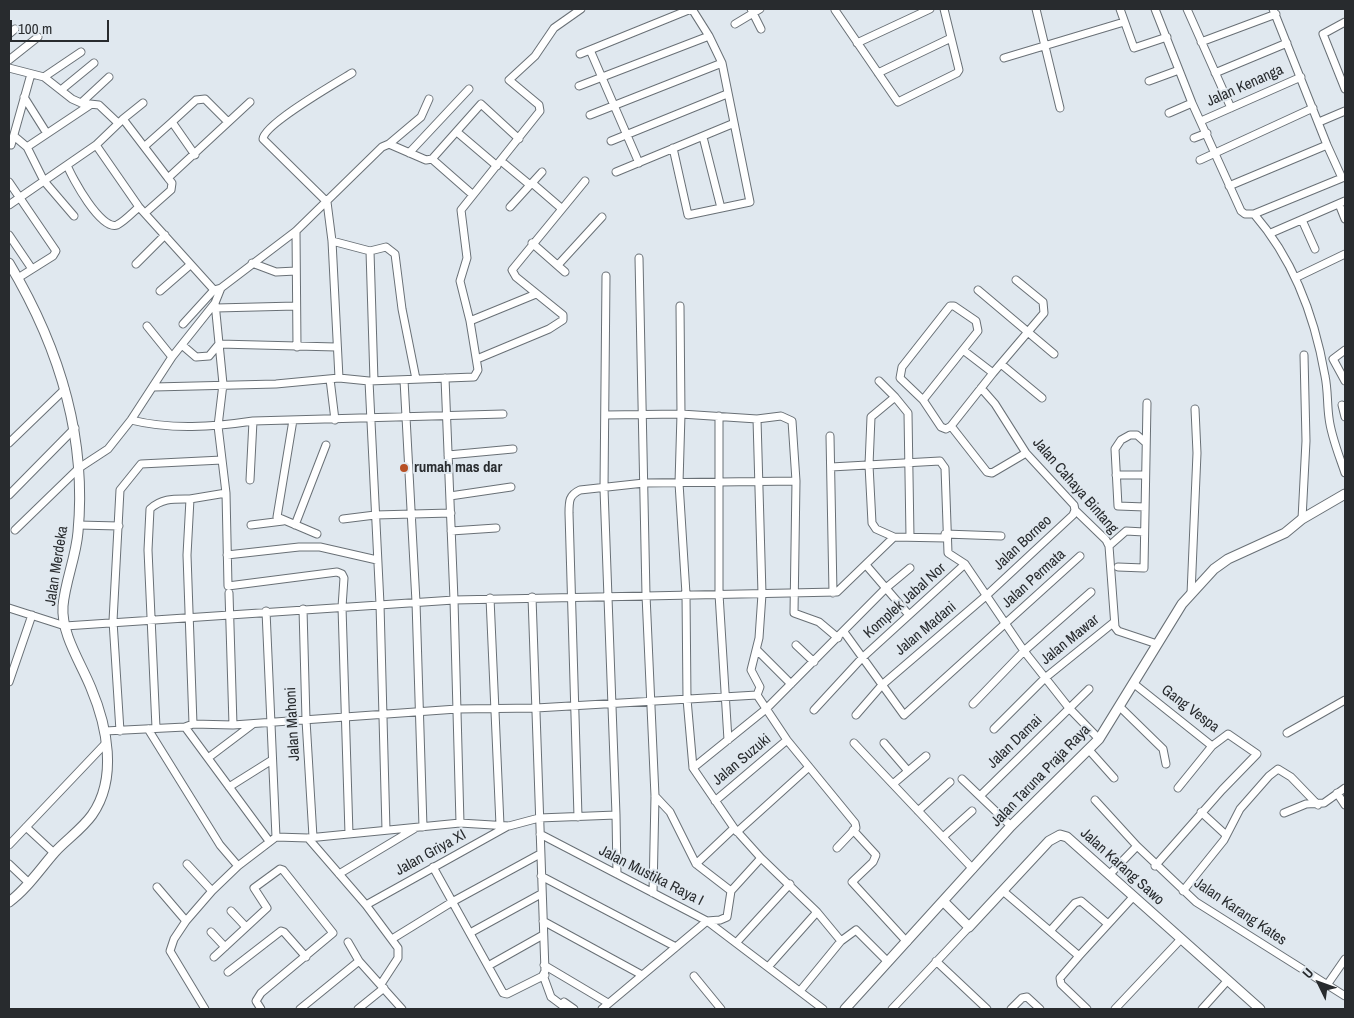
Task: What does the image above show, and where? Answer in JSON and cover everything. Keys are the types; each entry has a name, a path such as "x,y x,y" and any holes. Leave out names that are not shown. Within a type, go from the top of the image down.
{"street":[{"path":"154,387 276,384 339,378 371,381 474,377 478,370 477,359 460,281 467,258 461,214 473,195 540,110 538,105 508,80 535,56 554,28 581,9"},
{"path":"580,54 691,9 709,36 722,63 732,124 750,202 688,215 673,148"},
{"path":"836,9 898,102 957,73 960,66 944,9"},
{"path":"857,43 930,9"},
{"path":"1036,9 1060,108"},
{"path":"1120,9 1134,48 1167,37"},
{"path":"1156,9 1192,102 1241,211 1245,214 1254,214 1342,179 1326,145 1319,122 1274,12 1201,42"},
{"path":"1188,9 1231,108"},
{"path":"735,24 755,10 761,29"},
{"path":"1004,58 1124,22"},
{"path":"1345,22 1323,34 1345,89"},
{"path":"9,34 15,29"},
{"path":"9,60 38,36"},
{"path":"579,86 709,36"},
{"path":"878,73 951,38"},
{"path":"1215,73 1287,43"},
{"path":"590,50 639,164"},
{"path":"44,77 81,52"},
{"path":"61,90 94,63"},
{"path":"590,115 722,63"},
{"path":"9,68 44,77 81,103 99,105 120,121 145,146 173,186 145,213"},
{"path":"1149,81 1179,70"},
{"path":"339,378 332,241 327,202 263,140 263,135 288,114 352,73"},
{"path":"11,145 32,74"},
{"path":"81,103 109,77"},
{"name":"Jalan Kenanga","path":"1201,121 1301,77"},
{"path":"410,153 469,89"},
{"path":"611,141 727,94"},
{"path":"24,97 46,132"},
{"path":"145,146 196,100 205,98 228,122"},
{"path":"183,324 218,289 296,231 351,176 421,117 429,99"},
{"path":"168,178 250,102"},
{"path":"1169,113 1192,102"},
{"path":"9,205 96,145 120,121 143,104"},
{"path":"389,144 426,160 432,159 481,104 519,139"},
{"path":"27,147 46,132 90,105"},
{"path":"1200,160 1313,108"},
{"path":"1319,122 1345,112"},
{"path":"172,122 195,155"},
{"path":"616,172 732,124"},
{"path":"457,132 531,184 561,208"},
{"path":"1194,138 1206,133"},
{"path":"14,136 27,147 44,181 74,216"},
{"path":"703,137 720,208"},
{"path":"96,145 139,207 190,265 218,289"},
{"path":"1229,186 1326,145"},
{"path":"432,159 473,195"},
{"path":"67,165 80,192 104,222 117,225 139,207"},
{"path":"510,207 542,172"},
{"path":"477,359 549,329 563,320 563,315 516,277 512,270 584,181"},
{"path":"9,182 56,251 53,256 18,278"},
{"path":"1271,233 1342,202 1345,219"},
{"path":"1254,214 1271,233 1295,278 1311,315 1328,392 1329,418 1345,472"},
{"path":"558,265 602,217"},
{"path":"1302,220 1315,249"},
{"path":"296,231 297,347"},
{"path":"9,235 32,269"},
{"path":"136,264 165,235"},
{"path":"332,241 370,251 386,247 395,254 402,309 416,379"},
{"path":"532,243 565,272"},
{"path":"370,251 370,419 380,604 386,830"},
{"path":"1295,278 1345,254"},
{"path":"639,258 646,595 655,796 653,893"},
{"name":"Jalan Merdeka","path":"9,263 30,299 65,389 75,428 79,468 78,525 63,607 65,626 95,696 105,731 108,768 96,807 88,819 9,902"},
{"path":"252,263 276,272 296,271"},
{"path":"160,291 190,265"},
{"path":"606,276 604,489 617,874"},
{"path":"923,400 978,331 976,321 950,306 900,372 900,378 923,400 941,427 946,429 951,426 1044,313 1045,307 1043,302 1016,280"},
{"path":"218,289 215,306 223,384 218,426 226,493 228,586 337,572 342,574 344,578 342,607 344,717 349,834"},
{"path":"978,290 1054,354"},
{"path":"470,321 536,294"},
{"path":"15,530 79,468 108,449 154,387 172,357 215,306 296,306"},
{"path":"680,306 681,414 679,483 686,594 687,699 693,768 735,830 817,912 841,941"},
{"path":"147,326 172,357"},
{"path":"219,344 336,347"},
{"path":"182,345 196,357 209,356 219,344"},
{"path":"963,350 993,373"},
{"path":"1345,350 1333,359 1345,381"},
{"path":"1302,519 1306,441 1304,355"},
{"path":"1001,364 1042,398"},
{"path":"445,378 452,530 460,823"},
{"path":"330,379 334,420"},
{"path":"404,380 420,712 420,827"},
{"path":"879,381 908,413 910,537"},
{"name":"Jalan Cahaya Bintang","path":"981,388 995,404 1026,453 1074,505 1075,510 1110,546 1113,623"},
{"path":"9,443 65,389"},
{"path":"894,398 871,417 869,465 872,523 876,529 894,537 1001,536"},
{"path":"1118,567 1144,568 1147,403"},
{"path":"1342,405 1345,417"},
{"path":"1191,594 1197,453 1195,409"},
{"path":"131,420 152,425 218,426 253,421 504,414"},
{"path":"606,415 681,414 757,418 781,416 792,421 796,481 794,614 818,622 838,638"},
{"path":"719,416 720,594 724,697 728,740"},
{"path":"757,418 757,482 762,594 757,650 751,670 760,687 757,695"},
{"path":"293,420 277,517 317,534"},
{"path":"250,480 253,421"},
{"path":"951,426 987,472 992,473 1026,453"},
{"path":"9,495 75,428"},
{"path":"1145,507 1118,506 1115,449 1121,440 1130,435 1137,435 1146,443"},
{"path":"830,436 833,592"},
{"path":"295,525 326,445"},
{"path":"448,455 513,449"},
{"path":"120,731 113,621 120,490 141,464 222,460"},
{"path":"831,467 940,461 945,468 948,553 965,564 1024,651 1069,708 1099,739"},
{"path":"1116,475 1145,474"},
{"path":"578,817 570,596 570,499 573,494 580,490 604,489 644,483 796,481"},
{"path":"450,496 511,487"},
{"path":"156,728 148,550 150,510 156,504 167,499 190,499 226,493"},
{"name":"Jalan Taruna Praja Raya","path":"845,1009 1011,826 1099,739 1182,604 1221,563 1285,532 1302,519 1345,494"},
{"path":"190,499 187,555 193,724"},
{"name":"Jalan Borneo","path":"987,595 1074,516 1075,510"},
{"path":"343,520 375,516 451,513"},
{"path":"252,525 285,521"},
{"path":"78,525 119,526"},
{"path":"452,530 496,528"},
{"path":"1110,546 1126,531 1144,532"},
{"path":"9,608 65,626 113,621 490,598 837,592 894,537"},
{"path":"227,555 313,547 378,560"},
{"name":"Jalan Permata","path":"882,684 904,715 1080,556"},
{"name":"Komplek Jabal Nor","path":"814,710 862,658 965,564"},
{"path":"866,565 908,615"},
{"path":"693,768 766,709 886,588 910,568"},
{"path":"973,704 1024,651 1091,592"},
{"path":"229,593 228,614 233,725"},
{"name":"Jalan Madani","path":"856,715 882,684 987,595"},
{"path":"532,597 545,971 551,997 567,1009"},
{"path":"490,598 500,825"},
{"name":"Jalan Mahoni","path":"303,609 310,837"},
{"path":"266,612 269,722 276,837"},
{"path":"9,682 32,615"},
{"path":"1113,623 1118,631 1157,644"},
{"name":"Jalan Mawar","path":"994,730 1045,678 1113,623"},
{"path":"844,632 882,684"},
{"path":"796,646 814,662"},
{"path":"757,650 792,684"},
{"name":"Gang Vespa","path":"1133,683 1212,746 1225,735 1230,736 1257,754 1201,812"},
{"name":"Jalan Damai","path":"980,796 1090,689"},
{"path":"105,731 185,727 193,724 233,725 457,709 536,708 757,695"},
{"path":"757,695 787,740 855,823 853,830 837,848"},
{"path":"1287,733 1345,700"},
{"path":"1120,707 1163,748 1166,764"},
{"path":"208,758 254,723"},
{"path":"185,727 269,841"},
{"path":"148,729 220,845 238,866"},
{"name":"Jalan Suzuki","path":"715,801 787,740"},
{"path":"9,845 106,743"},
{"path":"854,743 973,869"},
{"path":"884,743 908,771"},
{"path":"1178,788 1190,770 1212,746"},
{"path":"1089,750 1114,778"},
{"path":"893,784 926,756"},
{"path":"229,787 272,760"},
{"path":"696,864 810,768"},
{"path":"1183,891 1226,835 1240,809 1269,776 1278,769 1291,777 1318,805"},
{"path":"962,779 1011,826"},
{"path":"918,811 950,782"},
{"path":"1284,813 1306,804 1318,805 1324,803 1345,788"},
{"path":"1337,793 1345,805"},
{"path":"655,796 670,812 696,864 731,891"},
{"name":"Jalan Karang Kates","path":"1095,800 1155,866 1196,902 1345,996"},
{"path":"943,837 972,811"},
{"path":"1155,866 1201,812 1226,835"},
{"path":"205,1009 170,952 174,939 186,921 212,891 238,866 276,837 310,837 460,823 509,826 539,818 616,815"},
{"name":"Jalan Griya XI","path":"366,905 509,826"},
{"path":"26,827 54,854"},
{"path":"339,874 420,827"},
{"path":"853,830 876,855 873,862 852,882 907,942"},
{"name":"Jalan Mustika Raya I","path":"540,834 707,921 602,1009"},
{"name":"Jalan Karang Sawo","path":"969,927 1050,841 1060,835 1072,840 1133,897 1260,1009"},
{"path":"310,837 366,905 392,939 400,954 383,986 358,1009"},
{"path":"1109,875 1137,846"},
{"path":"392,939 452,902 540,854"},
{"path":"707,921 720,920 727,917 731,891 761,858"},
{"path":"9,864 29,883"},
{"path":"187,864 212,891"},
{"path":"433,867 505,994 545,971"},
{"path":"214,957 268,907 254,888 282,869 333,931 333,935 261,993 256,1001 261,1009"},
{"path":"541,876 676,947"},
{"path":"736,943 790,884"},
{"path":"157,887 186,921"},
{"path":"1003,891 1079,956"},
{"path":"470,933 542,894"},
{"path":"1087,1009 1061,984 1060,978 1133,897"},
{"path":"892,1009 969,927 943,901"},
{"path":"1050,931 1075,903 1081,901 1108,924"},
{"path":"230,910 246,927"},
{"path":"768,967 817,912"},
{"path":"543,921 642,975"},
{"path":"707,921 823,1009"},
{"path":"800,991 841,941 853,930 856,930 888,962"},
{"path":"228,972 280,931 284,932 306,956"},
{"path":"210,932 225,947"},
{"path":"488,966 543,935"},
{"path":"1114,1009 1181,939"},
{"path":"348,942 359,960 402,1009"},
{"path":"1327,984 1345,959"},
{"path":"300,1009 359,960"},
{"path":"936,961 987,1009"},
{"path":"545,971 608,1004"},
{"path":"545,971 554,993 574,1009"},
{"path":"694,976 721,1009"},
{"path":"1202,1009 1228,980"},
{"path":"1011,1009 1022,998 1027,997 1040,1009"}],"place":[{"name":"rumah mas dar","path":"404,468"}]}
